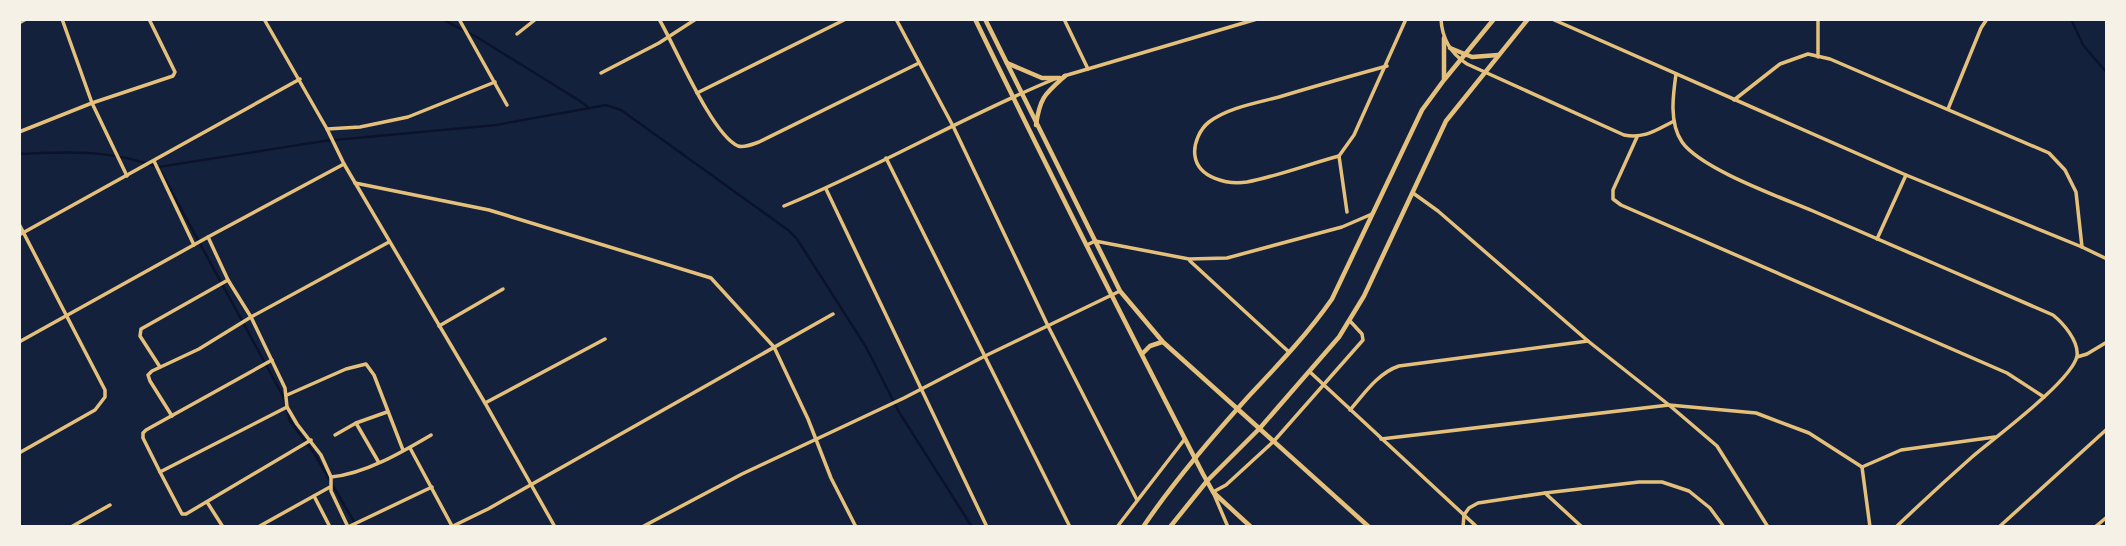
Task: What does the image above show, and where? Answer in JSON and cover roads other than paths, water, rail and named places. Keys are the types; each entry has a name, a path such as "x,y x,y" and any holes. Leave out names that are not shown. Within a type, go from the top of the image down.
{"street":[{"path":"19,23 26,19"},
{"path":"62,19 92,103 127,176"},
{"path":"19,132 92,103 173,76 174,72 149,19"},
{"path":"264,19 300,79 388,242 485,403 555,527"},
{"path":"517,34 536,19"},
{"path":"659,19 697,93 725,135 742,147 759,142 919,63"},
{"path":"601,73 659,43 696,19"},
{"path":"697,93 846,19"},
{"path":"896,19 953,126 1048,326 1137,500"},
{"path":"975,19 1111,296 1213,492 1228,527"},
{"path":"985,19 1120,291 1163,342 1369,527"},
{"path":"1064,19 1088,69"},
{"path":"784,206 826,189 1013,96 1062,77 1257,19"},
{"path":"1387,66 1245,106 1215,118 1201,130 1196,144 1195,156 1199,166 1205,173 1227,182 1245,182 1339,156 1354,135 1387,66 1406,19"},
{"path":"1441,19 1444,80"},
{"path":"1143,527 1195,459 1332,299 1422,110 1494,19"},
{"path":"1170,527 1207,481 1260,428 1310,372 1350,321 1446,121 1528,19"},
{"path":"1552,19 1906,175 2107,259"},
{"path":"1818,19 1818,57"},
{"path":"1948,109 1987,19"},
{"path":"460,22 507,105"},
{"path":"1444,38 1461,60 1624,135 1637,137 1648,134 1674,121"},
{"path":"1450,48 1465,55 1499,55"},
{"path":"1734,100 1780,64 1808,54 1830,59 2049,153 2065,170 2076,192 2082,247"},
{"path":"1007,63 1042,78 1062,77"},
{"path":"1676,74 1674,121 1677,132 1683,144 1707,163 2053,315 2069,333 2077,357"},
{"path":"1036,126 1042,98 1062,77"},
{"path":"21,234 154,163 300,79"},
{"path":"328,131 408,117 495,82"},
{"path":"1637,137 1613,190 1613,199 1621,205 2007,373 2044,397"},
{"path":"1339,156 1347,212"},
{"path":"886,158 1070,527"},
{"path":"154,163 194,245"},
{"path":"19,342 344,164"},
{"path":"1053,177 1060,174"},
{"path":"1877,239 1906,175"},
{"path":"355,183 489,210 706,275 716,282 774,347 831,478 856,527"},
{"path":"826,189 987,527"},
{"path":"1411,192 1438,211 1588,341 1670,405 1717,446 1768,527"},
{"path":"1087,245 1095,241 1189,259 1227,258 1353,223 1374,213"},
{"path":"19,224 21,234 105,390 103,401 94,410 19,453"},
{"path":"208,237 228,280 272,359 287,396 287,407 321,455 331,477 330,487 348,527 432,487"},
{"path":"172,416 148,377 152,371 198,349 388,242"},
{"path":"1189,259 1289,352"},
{"path":"160,367 140,336 141,329 228,280"},
{"path":"439,326 503,289"},
{"path":"642,527 742,474 904,398 1120,291"},
{"path":"410,448 452,527 833,314"},
{"path":"1213,492 1226,485 1273,440 1363,340 1362,334 1350,321"},
{"path":"485,403 605,339"},
{"path":"1350,410 1380,377 1399,366 1588,341"},
{"path":"1143,354 1150,346 1163,342"},
{"path":"1896,527 1996,436 2044,397 2065,375 2077,357 2107,342"},
{"path":"272,359 143,433 142,438 182,514 311,440"},
{"path":"287,396 346,369 366,364 374,375 402,450"},
{"path":"1310,372 1477,527"},
{"path":"1381,439 1670,405 1756,413 1809,433 1862,467 1870,527"},
{"path":"160,472 287,407"},
{"path":"335,435 356,423 387,412"},
{"path":"356,423 379,461"},
{"path":"1999,527 2107,429"},
{"path":"331,477 350,475 410,448 431,435"},
{"path":"1862,467 1901,450 1996,436"},
{"path":"1117,527 1185,439"},
{"path":"1463,527 1464,515 1478,503 1545,492 1639,482 1662,482 1689,491 1710,508 1724,527"},
{"path":"258,527 330,487"},
{"path":"1213,492 1251,527"},
{"path":"1545,492 1582,527"},
{"path":"314,496 330,527"},
{"path":"207,502 223,527"},
{"path":"71,527 110,505"},
{"path":"2095,527 2107,517"}],"waterway":[{"path":"442,19 480,39 589,108"},
{"path":"2071,19 2083,45 2107,73"},
{"path":"158,167 324,141 496,125 606,105 621,110 797,239 866,347 899,412 972,527"},
{"path":"19,154 104,154 155,166"},
{"path":"161,172 283,396 290,421 314,453 357,527"}]}
